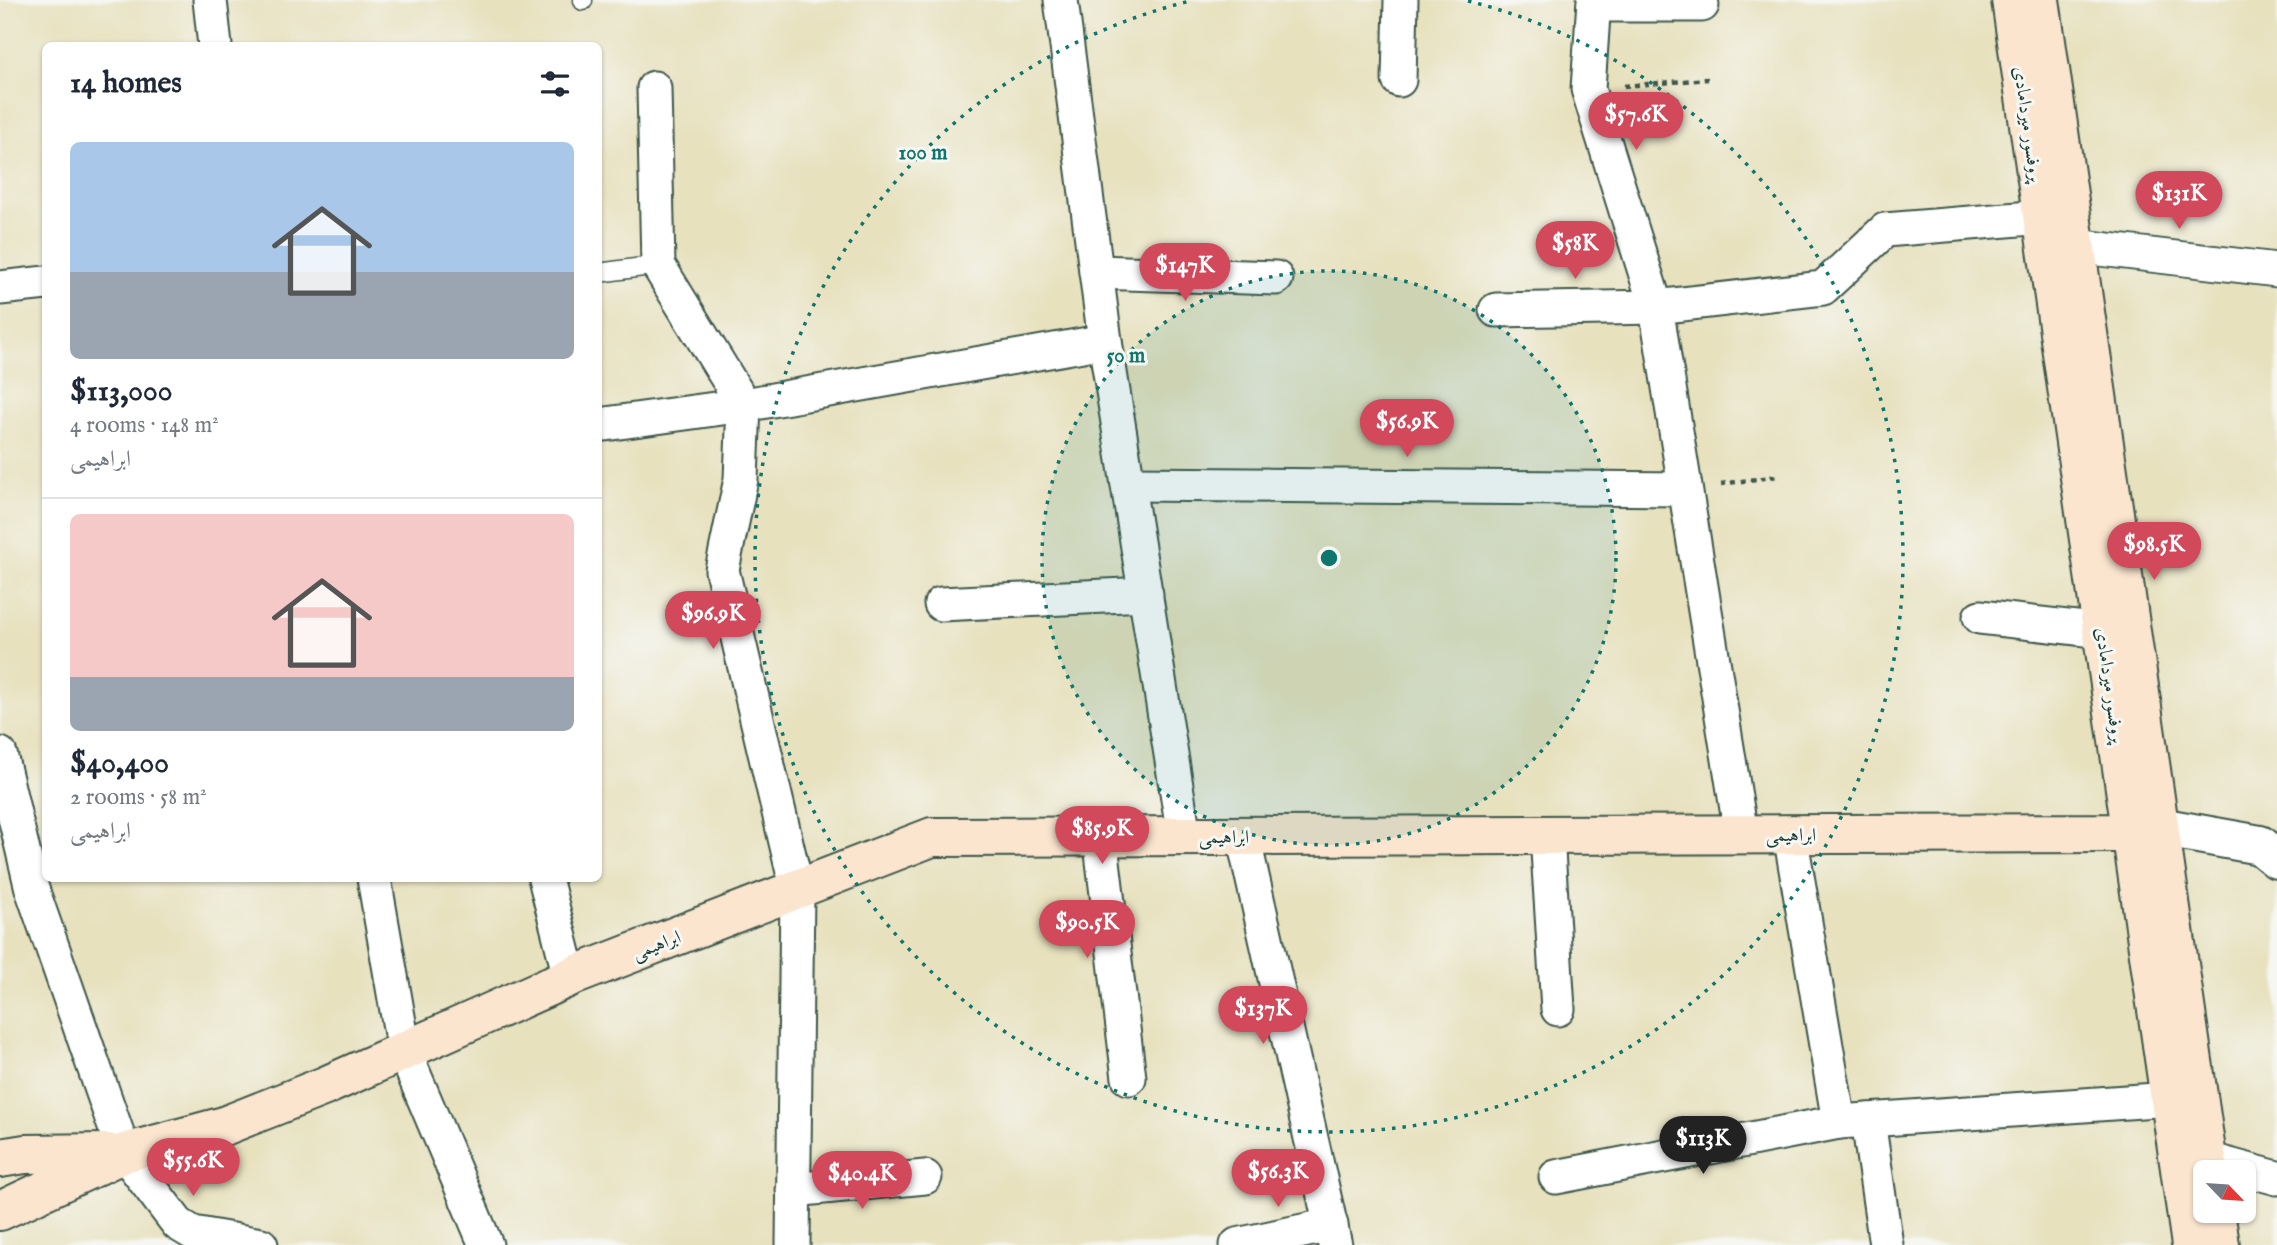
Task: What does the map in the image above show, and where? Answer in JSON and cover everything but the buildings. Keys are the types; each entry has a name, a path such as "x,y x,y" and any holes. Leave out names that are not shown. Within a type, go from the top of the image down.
{"main road":[{"name":"پروفسور میردامادی","path":"2011,0 2103,631 2146,830 2207,1160"},
{"name":"پروفسور میردامادی","path":"2040,0 2075,246 2146,830 2170,1099 2191,1245"},
{"name":"ابراهیمی","path":"124,1153 225,1126 326,1086 570,977 932,837 2146,830"},
{"path":"0,1158 25,1154 124,1153"},
{"path":"0,1211 124,1153"},
{"path":"2217,1223 2220,1245"}],"street":[{"path":"210,0 215,42"},
{"path":"1061,0 1105,341 1184,836"},
{"path":"1399,80 1401,0"},
{"path":"1702,5 1594,2 1588,89 1656,307 1741,834"},
{"path":"654,88 658,265 744,405 741,480 722,570 797,889 793,1245"},
{"path":"1496,310 1656,307 1823,288 1885,230 2043,217"},
{"path":"2075,246 2277,270"},
{"path":"1096,272 1276,278"},
{"path":"0,288 42,283"},
{"path":"602,424 744,405 1105,341"},
{"path":"1128,484 1685,489"},
{"path":"941,604 1146,594"},
{"path":"1980,617 2103,631"},
{"path":"0,754 32,889 124,1153 178,1224 185,1229 193,1233 261,1245"},
{"path":"2146,830 2260,845 2277,859"},
{"path":"1790,834 1853,1121 1886,1245"},
{"path":"1547,835 1558,1009"},
{"path":"1100,836 1129,1078"},
{"path":"1237,1245 1333,1235 1243,836"},
{"path":"375,882 404,1051 486,1245"},
{"path":"546,882 570,977"},
{"path":"1556,1177 1853,1121 2170,1099"},
{"path":"2256,1174 2277,1178"},
{"path":"793,1190 925,1177"}],"lane":[{"path":"602,272 658,265"}],"path":[{"path":"1588,89 1708,79"},
{"path":"1685,489 1778,476"}]}
